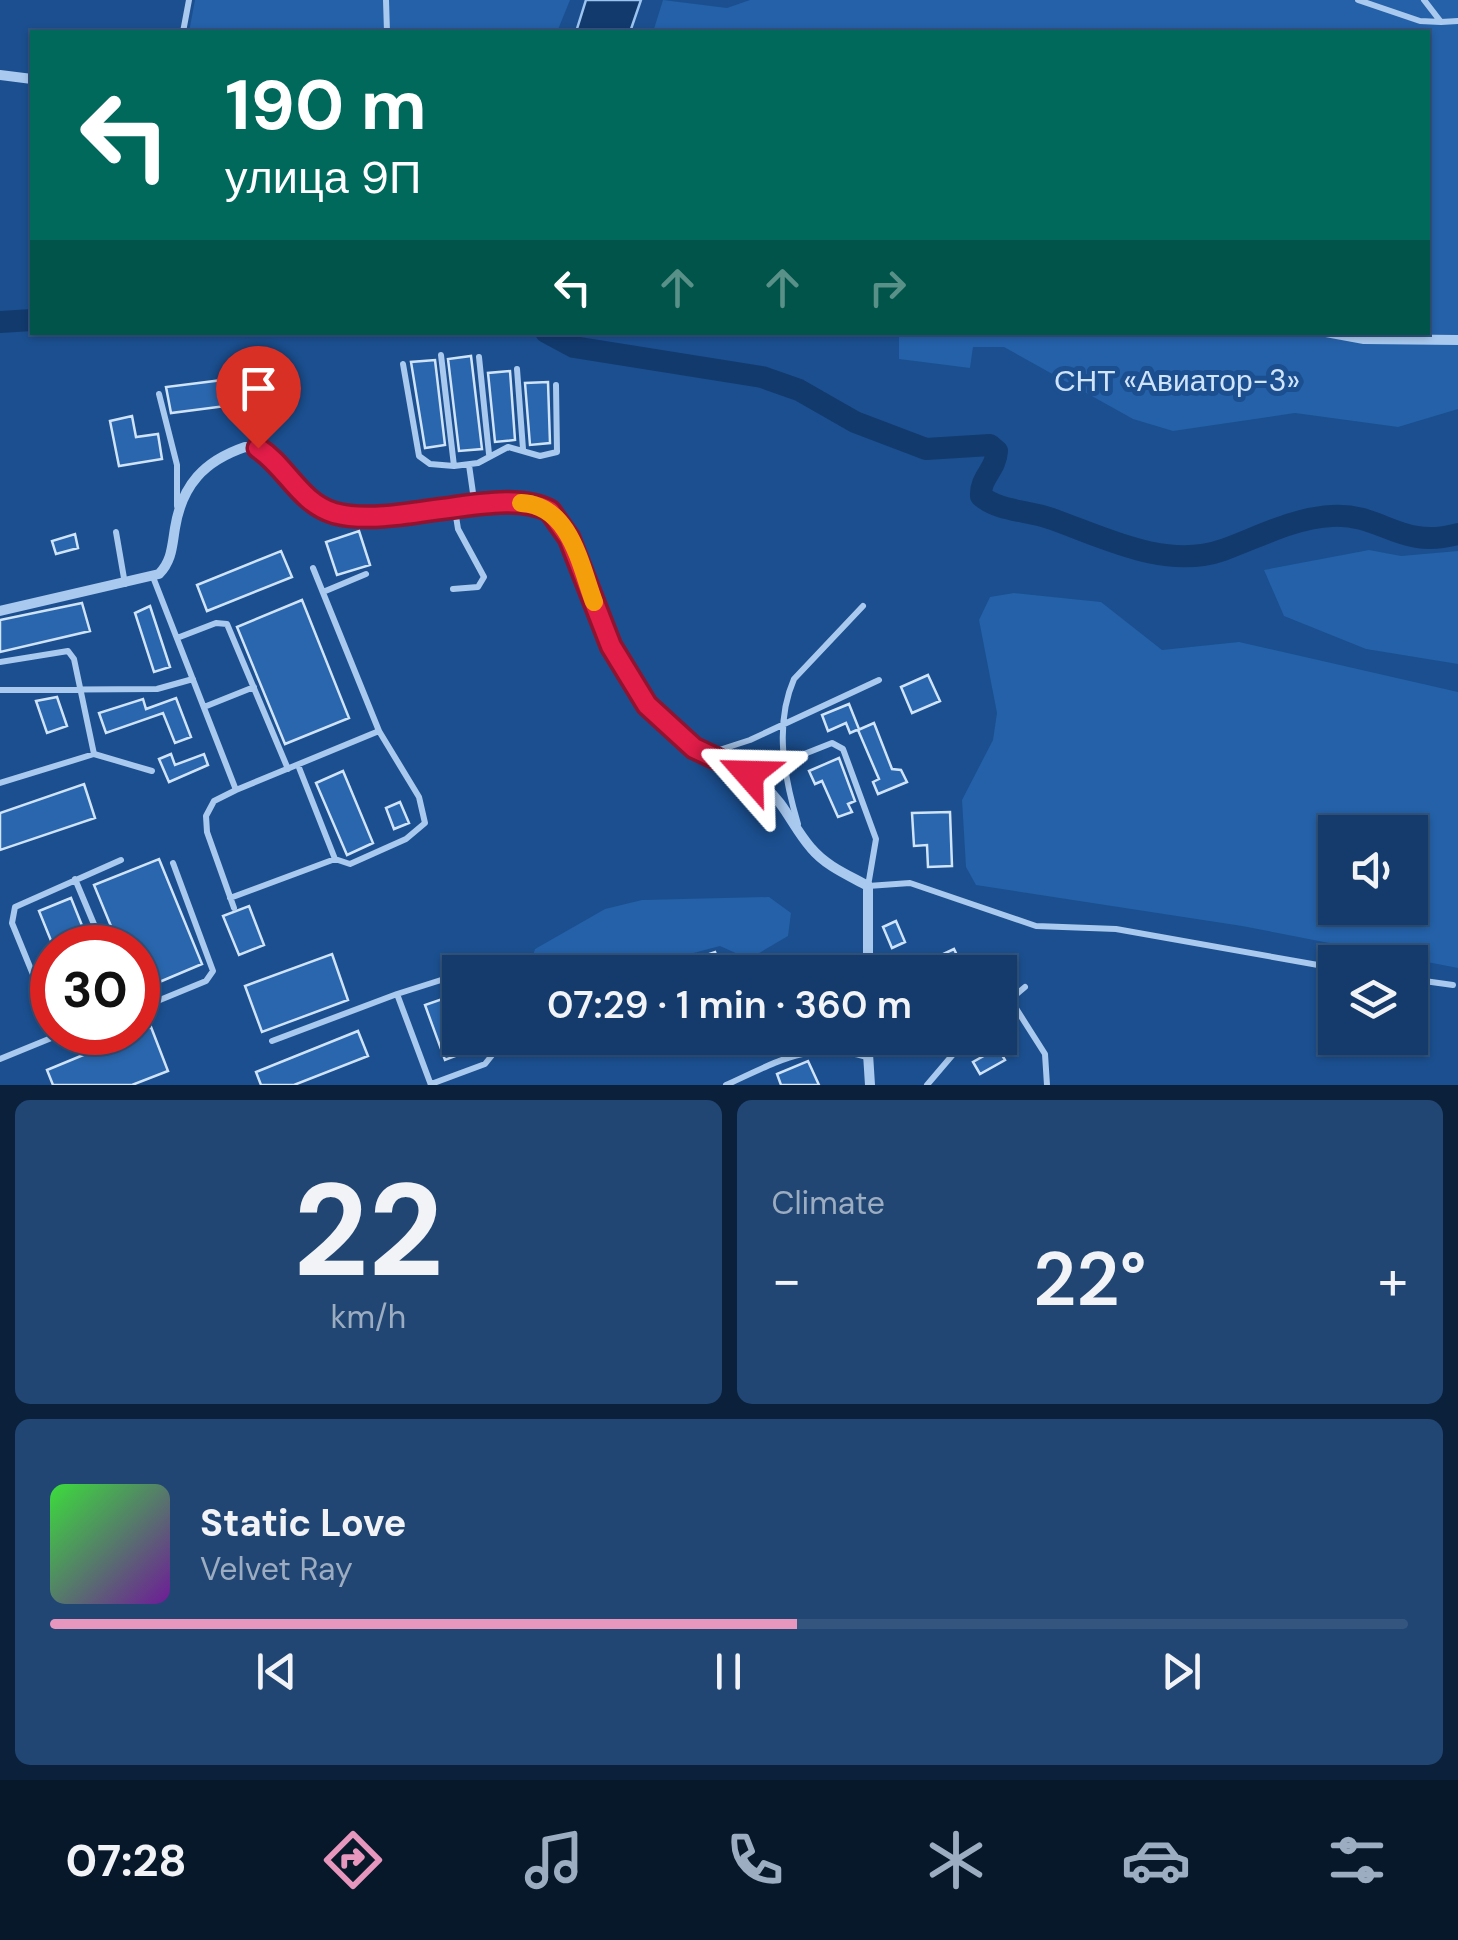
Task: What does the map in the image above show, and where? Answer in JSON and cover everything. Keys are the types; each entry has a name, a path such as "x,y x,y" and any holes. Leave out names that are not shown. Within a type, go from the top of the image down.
{"street":[{"path":"0,74 30,79"},
{"path":"1340,335 1364,340 1458,340"},
{"path":"0,611 153,577 169,561 176,523 198,472 245,447 268,454 306,496 334,512 380,516 529,504 550,511 561,522 611,646 634,686 666,727 706,754 749,774 766,788 822,859 868,886 868,955"},
{"path":"867,1057 870,1085"}],"lane":[{"path":"183,30 188,0"},
{"path":"386,0 387,30"},
{"path":"1358,0 1420,21 1458,21"},
{"path":"1424,0 1442,22"},
{"path":"441,354 454,466"},
{"path":"479,357 490,456"},
{"path":"404,364 419,456 430,464 470,465 508,447 544,456 559,448 556,385"},
{"path":"517,369 524,448"},
{"path":"159,394 177,465 176,523"},
{"path":"470,465 475,507"},
{"path":"453,590 478,587 484,577 458,530 455,509"},
{"path":"116,532 125,584"},
{"path":"230,898 335,858 350,864 414,835 425,823 420,797 380,731 314,568"},
{"path":"323,592 366,574"},
{"path":"153,577 236,790"},
{"path":"801,834 784,762 781,725 794,679 863,606"},
{"path":"177,638 216,622 227,624 288,769"},
{"path":"0,662 68,651 94,754"},
{"path":"0,690 156,689 193,680"},
{"path":"706,754 879,680"},
{"path":"204,707 254,687"},
{"path":"234,908 206,824 214,801 380,731"},
{"path":"784,762 832,742 840,744 876,839 868,886 910,883 1036,926 1116,929 1318,965"},
{"path":"0,784 94,754 152,771"},
{"path":"298,764 335,858"},
{"path":"30,962 12,914 21,901 121,860"},
{"path":"160,1000 206,981 213,971 173,863"},
{"path":"76,878 95,925"},
{"path":"272,1041 442,980"},
{"path":"1428,982 1453,985"},
{"path":"1017,994 1025,988"},
{"path":"398,994 431,1085 490,1060 490,1055"},
{"path":"1017,1011 1045,1054 1047,1085"},
{"path":"0,1059 30,1046"},
{"path":"726,1085 811,1050 838,1049 867,1057"},
{"path":"926,1085 952,1055"}],"green space":[{"path":"195,0 570,0 558,30 189,30"},
{"name":"СНТ «Авиатор-3»","path":"663,0 727,8 750,0 1458,0 1458,409 1398,427 1295,413 1173,431 1133,419 1004,347 973,347 970,368 899,359 899,335 1430,335 1430,30 654,30"},
{"path":"1369,550 1401,556 1458,551 1458,664 1366,649 1284,616 1264,570"},
{"path":"1014,593 1101,602 1162,650 1239,642 1458,692 1458,968 1428,962 1428,945 1340,945 976,885 966,867 962,800 993,740 997,713 979,620 990,597"},
{"path":"769,897 791,913 788,936 756,955 740,955 720,946 686,955 533,955 535,949 605,909 642,900"}],"shaded area":[{"path":"586,0 641,0 631,30 577,30"}],"building":[{"path":"471,356 482,449 459,451 448,359"},
{"path":"435,360 445,445 425,448 411,362"},
{"path":"510,371 515,440 495,442 488,373"},
{"path":"223,380 226,406 171,413 166,387"},
{"path":"548,382 550,443 530,445 525,383"},
{"path":"132,416 136,437 158,434 162,459 119,466 110,421"},
{"path":"359,531 370,565 337,575 326,542"},
{"path":"75,534 78,548 56,554 52,541"},
{"path":"281,551 292,577 207,611 197,585"},
{"path":"302,600 349,718 285,744 237,627"},
{"path":"82,603 90,631 0,652 0,620"},
{"path":"150,606 170,667 154,672 135,613"},
{"path":"928,675 940,701 912,713 901,687"},
{"path":"57,697 67,726 47,733 36,701"},
{"path":"176,698 191,737 175,743 163,713 106,733 99,713 143,699 146,709"},
{"path":"849,704 859,729 850,733 846,723 828,731 822,715"},
{"path":"874,723 892,769 901,770 907,782 878,794 873,782 879,779 858,730"},
{"path":"171,754 175,765 204,754 208,765 169,782 159,759"},
{"path":"839,758 855,801 848,804 852,812 838,817 822,781 815,784 809,771"},
{"path":"343,771 373,843 347,855 316,783"},
{"path":"84,784 95,818 0,850 0,813"},
{"path":"400,802 409,823 394,829 386,808"},
{"path":"950,812 952,866 928,867 927,845 914,846 912,813"},
{"path":"159,859 202,964 160,982 160,925 111,925 94,885"},
{"path":"71,898 82,925 45,925 39,911"},
{"path":"249,906 264,945 239,955 223,916"},
{"path":"896,921 905,942 892,948 883,927"},
{"path":"332,954 348,1000 262,1032 245,986"},
{"path":"442,999 442,1052 425,1005"},
{"path":"358,1031 368,1056 294,1085 261,1085 256,1072"},
{"path":"160,1050 168,1071 132,1085 53,1085 47,1070 83,1055 160,1055"},
{"path":"986,1055 1002,1055 1005,1060 980,1074 973,1062"},
{"path":"808,1061 819,1085 781,1085 777,1074"}],"waterway":[{"path":"0,322 30,320"},
{"path":"552,335 574,347 762,377 799,390 855,422 926,449 990,445 997,451 983,484 981,496 988,501 1158,554 1201,555 1290,524 1332,516 1365,520 1421,538 1458,534"}],"slow traffic":[{"path":"521,503 540,506 561,522 594,602"}],"route":[{"path":"258,448 306,496 334,512 380,516 519,503 550,511 569,538 611,646 647,705 666,727 694,748 749,774"}]}
